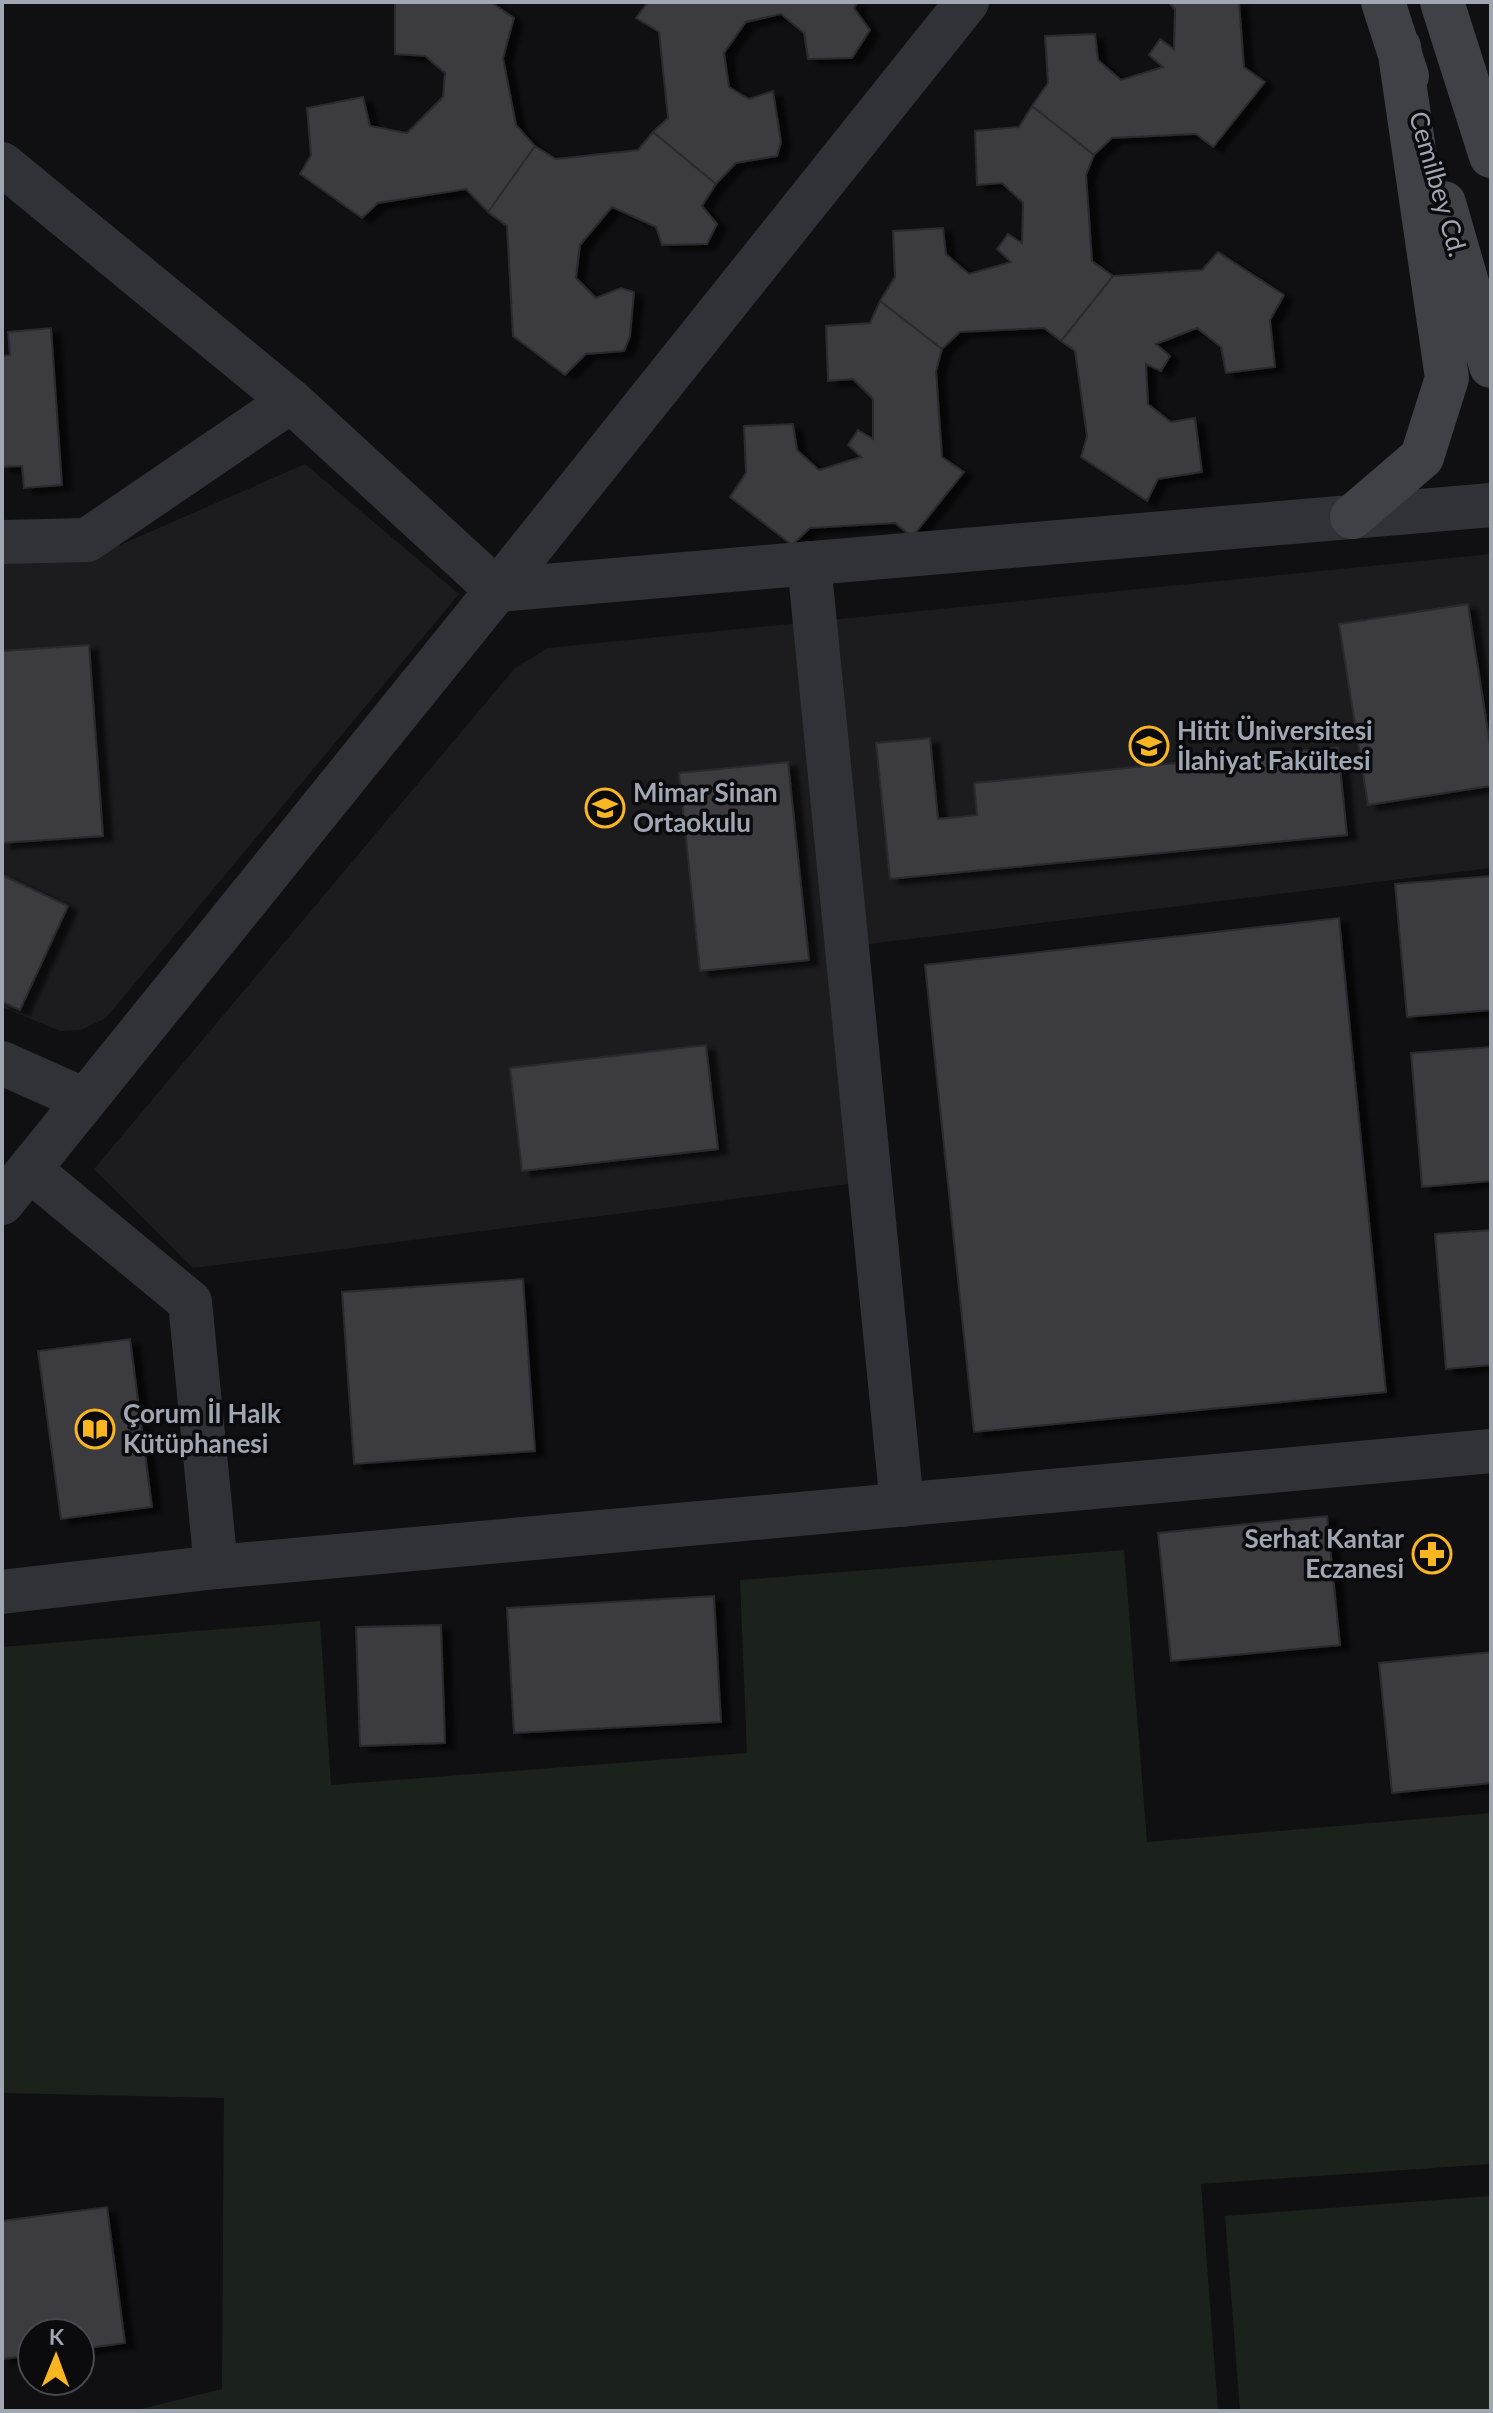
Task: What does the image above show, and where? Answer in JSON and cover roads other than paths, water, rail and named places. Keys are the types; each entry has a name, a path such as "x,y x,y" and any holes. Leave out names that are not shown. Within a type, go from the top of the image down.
{"main road":[{"name":"Cemilbey Cd.","path":"1383,2 1399,47 1491,366"},
{"path":"1442,2 1491,156"},
{"path":"1352,517 1422,457 1447,378 1399,47"}],"street":[{"path":"2,1203 967,2"},
{"path":"2,164 291,401 497,590 1491,505"},
{"path":"2,542 87,540 291,401"},
{"path":"809,563 902,1505"},
{"path":"2,1063 85,1100"},
{"path":"30,1170 190,1302 216,1567"},
{"path":"2,1592 216,1567 1491,1451"}],"place":[{"name":"Hitit Üniversitesi İlahiyat Fakültesi","path":"1149,746"},
{"name":"Mimar Sinan Ortaokulu","path":"605,808"},
{"name":"Çorum İl Halk Kütüphanesi","path":"95,1429"},
{"name":"Serhat Kantar Eczanesi","path":"1432,1554"}]}
